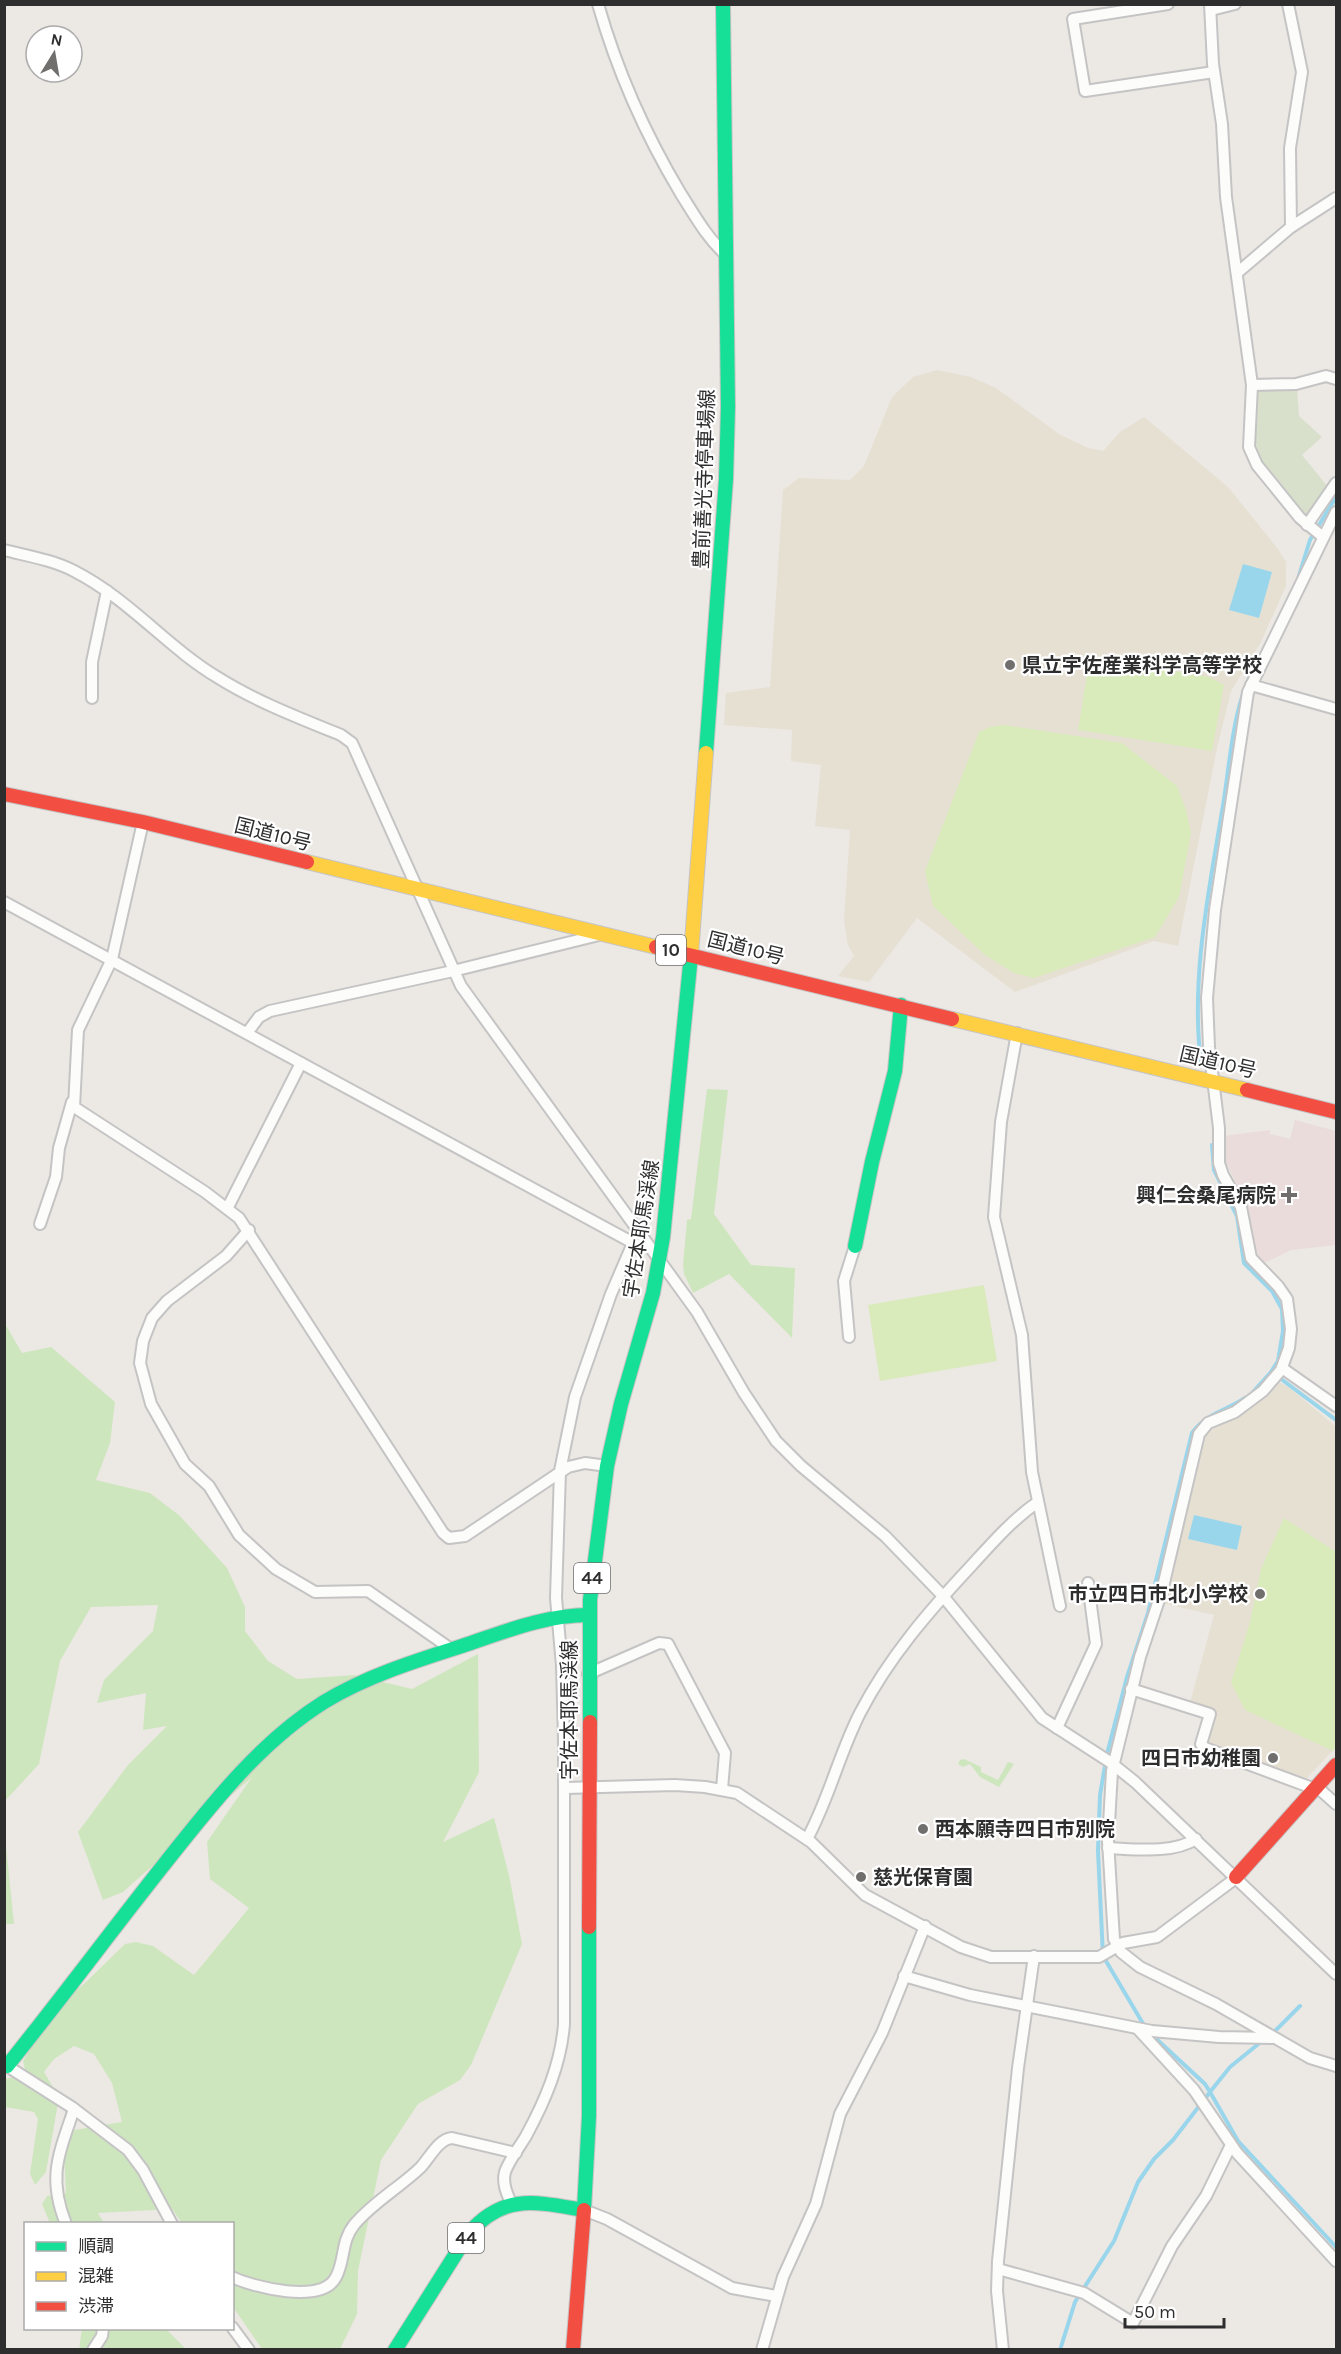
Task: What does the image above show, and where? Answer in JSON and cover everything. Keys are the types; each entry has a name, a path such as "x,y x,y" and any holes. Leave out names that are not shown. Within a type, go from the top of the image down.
{"main road":[{"name":"豊前善光寺停車場線","path":"691,955 726,479 727,256 723,4"},
{"name":"国道10号","path":"4,794 143,822 1336,1112"},
{"name":"宇佐本耶馬渓線","path":"573,2349 584,2210 589,2107 589,1615 607,1466 659,1262 672,1164 691,955"},
{"path":"855,1246 872,1162 895,1071 901,1005"},
{"path":"6,2065 179,1846 266,1748 299,1718 342,1691 373,1676 558,1615 589,1615"},
{"path":"1236,1877 1336,1765"},
{"name":"44","path":"395,2349 477,2222 494,2208 529,2202 584,2210"}],"street":[{"path":"598,4 608,40 637,114 700,227 727,256"},
{"path":"1168,4 1073,19 1085,91 1214,72"},
{"path":"1235,4 1211,8 1214,72 1222,124 1226,197 1252,385 1249,447 1252,457 1307,525 1323,537"},
{"path":"1288,4 1302,72 1290,148 1291,227"},
{"path":"1237,273 1291,227 1336,198"},
{"path":"1252,385 1296,384 1326,376 1336,379"},
{"path":"1307,525 1336,483"},
{"path":"1336,512 1301,588 1251,685 1244,708 1208,977 1206,1020 1219,1128 1219,1163 1241,1207 1251,1258 1283,1293 1289,1309 1289,1348 1282,1368 1252,1401 1208,1423 1198,1434 1162,1591 1108,1761 1108,1848 1113,1935 1117,1948 1140,1967 1216,2004 1310,2058 1336,2066"},
{"path":"4,550 59,564 107,591 217,677 348,739 358,751 415,888 465,993 697,1312 744,1393 776,1441 801,1466 885,1536 943,1596 1030,1705 1057,1728 1108,1761 1196,1839 1336,1974"},
{"path":"92,698 92,662 107,591"},
{"path":"1251,685 1336,708"},
{"path":"40,1224 56,1177 59,1148 72,1102 78,1030 112,959 143,822"},
{"path":"4,902 633,1243 659,1262"},
{"path":"247,1033 259,1017 270,1011 453,971 605,934"},
{"path":"1017,1033 1001,1122 994,1218 1022,1335 1032,1472 1060,1606"},
{"path":"228,1207 301,1063"},
{"path":"72,1102 78,1111 228,1207 249,1230 442,1533 456,1539 465,1536 560,1471 585,1463 607,1466"},
{"path":"249,1230 226,1256 167,1300 152,1318 143,1341 140,1363 151,1404 185,1464 209,1486 239,1535 276,1569 315,1592 368,1591 451,1649"},
{"name":"44","path":"511,2204 504,2174 547,2091 562,2042 565,1991 565,1788 562,1666 556,1569 560,1471 575,1397 611,1294 633,1243"},
{"path":"849,1337 844,1281 855,1246"},
{"path":"1282,1368 1336,1406"},
{"path":"807,1839 823,1809 852,1729 868,1698 905,1640 1004,1531 1038,1502"},
{"path":"1057,1728 1096,1644 1088,1583"},
{"path":"588,1674 658,1642 668,1644 725,1753 722,1789"},
{"path":"1131,1689 1210,1714 1201,1744 1205,1748 1316,1788 1336,1804"},
{"path":"565,1788 675,1785 722,1789 753,1801 807,1839 865,1895 976,1953 1004,1958 1034,1956 1094,1959 1117,1948 1122,1943 1160,1936 1236,1877"},
{"path":"1108,1848 1166,1848 1186,1844 1196,1839"},
{"path":"762,2349 776,2296 816,2204 843,2107 882,2033 925,1926"},
{"path":"1003,2349 998,2301 998,2269 1026,2006 1034,1956"},
{"path":"904,1976 954,1991 1138,2029 1198,2036 1274,2038"},
{"path":"1138,2029 1194,2090 1231,2145 1336,2261"},
{"path":"6,2065 74,2109 128,2150 172,2221"},
{"path":"66,2222 55,2187 55,2174 74,2109"},
{"path":"234,2278 251,2286 300,2292 328,2285 336,2278 346,2239 356,2223 420,2167 443,2140 452,2138 516,2153"},
{"path":"998,2269 1084,2292 1133,2322 1172,2246 1206,2196 1231,2145"},
{"path":"584,2210 607,2219 732,2288 776,2296"},
{"path":"93,2349 102,2336 103,2330"},
{"path":"234,2330 249,2349"}],"shaded area":[{"name":"県立宇佐産業科学高等学校","path":"937,370 971,377 996,388 1059,434 1088,448 1103,451 1120,432 1144,417 1228,487 1286,562 1286,586 1261,642 1231,691 1217,748 1178,946 1154,941 1015,992 917,918 869,982 838,976 854,956 848,945 844,921 850,830 815,826 821,765 791,761 792,730 724,725 726,693 770,687 783,490 799,478 850,480 864,466 892,397 913,377"},
{"name":"興仁会桑尾病院","path":"1295,1120 1336,1131 1336,1245 1291,1250 1262,1264 1252,1252 1248,1208 1225,1160 1224,1136 1270,1130 1270,1134 1290,1139"},
{"path":"1277,1381 1290,1388 1336,1427 1336,1747 1306,1779 1297,1779 1206,1746 1205,1740 1215,1710 1190,1703 1214,1615 1162,1603 1201,1438 1245,1410"}],"green space":[{"path":"1297,388 1299,416 1322,437 1302,455 1328,487 1307,514 1301,514 1262,462 1255,436 1257,389"},
{"path":"1090,656 1209,677 1224,685 1212,751 1078,730"},
{"path":"1004,725 1122,743 1177,786 1191,833 1179,897 1155,937 1034,978 1014,973 985,955 933,906 925,871 979,732 990,727"},
{"path":"707,1089 728,1090 714,1214 751,1265 795,1268 792,1338 729,1274 693,1293 684,1274 687,1220 691,1219"},
{"path":"984,1285 997,1361 880,1381 868,1305"},
{"path":"4,1322 22,1353 51,1347 115,1402 110,1443 96,1480 150,1493 180,1516 227,1568 245,1607 245,1631 268,1661 297,1679 354,1675 412,1689 478,1654 479,1772 443,1842 494,1818 509,1875 522,1944 471,2065 460,2080 418,2104 381,2160 358,2271 357,2314 340,2349 262,2349 234,2308 234,2222 181,2222 172,2209 98,2213 103,2222 50,2222 42,2204 47,2196 66,2193 64,2153 74,2130 122,2122 112,2083 94,2054 74,2046 54,2059 44,2072 59,2097 46,2172 35,2185 30,2174 38,2119 34,2112 5,2107 5,2079 26,2074 23,2061 58,2004 86,1982 125,1944 136,1942 153,1946 194,1975 249,1908 210,1879 207,1842 252,1777 123,1892 103,1900 78,1832 128,1765 167,1726 143,1730 146,1693 97,1703 104,1680 153,1631 158,1605 91,1607 60,1661 39,1764 5,1801"},
{"path":"1284,1518 1336,1552 1336,1747 1333,1751 1245,1710 1231,1683 1250,1622 1261,1569"},
{"path":"964,1759 981,1767 981,1772 998,1780 1008,1762 1014,1764 999,1787 980,1777 970,1764 963,1767 958,1764"},
{"path":"5,1836 14,1924 5,1924"},
{"path":"82,2330 167,2330 186,2349 79,2350"}],"water":[{"path":"1243,564 1272,572 1259,618 1229,610"},
{"path":"1194,1515 1242,1526 1237,1550 1188,1539"}],"waterway":[{"path":"1298,579 1310,540 1336,497"},
{"path":"1201,1063 1198,997 1203,931 1237,714 1255,666"},
{"path":"1212,1145 1214,1170 1237,1216 1244,1263 1272,1291 1282,1309 1283,1331 1278,1361 1253,1392"},
{"path":"1277,1376 1336,1420"},
{"path":"1145,2027 1103,1956 1098,1851 1100,1795 1107,1754 1127,1677 1148,1613 1192,1433 1210,1417 1245,1398"},
{"path":"1271,2035 1300,2006"},
{"path":"1060,2350 1075,2302 1114,2241 1138,2182 1154,2159 1173,2140 1210,2092 1205,2084 1150,2033"},
{"path":"1262,2041 1230,2067 1210,2092 1238,2141 1336,2247"}],"traffic: fast":[{"path":"706,753 726,479 728,407 723,4"},
{"path":"590,1722 590,1600 607,1466 621,1404 653,1293 663,1237 691,955"},
{"path":"855,1246 872,1162 895,1071 901,1005"},
{"path":"4,2064 7,2066 219,1796 258,1755 301,1718 340,1693 409,1663 524,1625 556,1618 589,1615"},
{"path":"395,2350 469,2233 482,2220 495,2211 522,2204 536,2203 584,2210 589,2116 589,1927"}],"traffic: slow":[{"path":"691,955 706,753"},
{"path":"307,862 656,947"},
{"path":"952,1019 1247,1090"}],"traffic: jam":[{"path":"4,794 143,822 307,862"},
{"path":"656,947 952,1019"},
{"path":"1247,1090 1336,1112"},
{"path":"589,1927 590,1722"},
{"path":"1236,1877 1336,1765"},
{"path":"573,2350 584,2210"}],"place":[{"name":"県立宇佐産業科学高等学校","path":"1010,665"},
{"name":"興仁会桑尾病院","path":"1289,1195"},
{"name":"市立四日市北小学校","path":"1260,1594"},
{"name":"四日市幼稚園","path":"1273,1758"},
{"name":"西本願寺四日市別院","path":"923,1829"},
{"name":"慈光保育園","path":"861,1877"}]}
